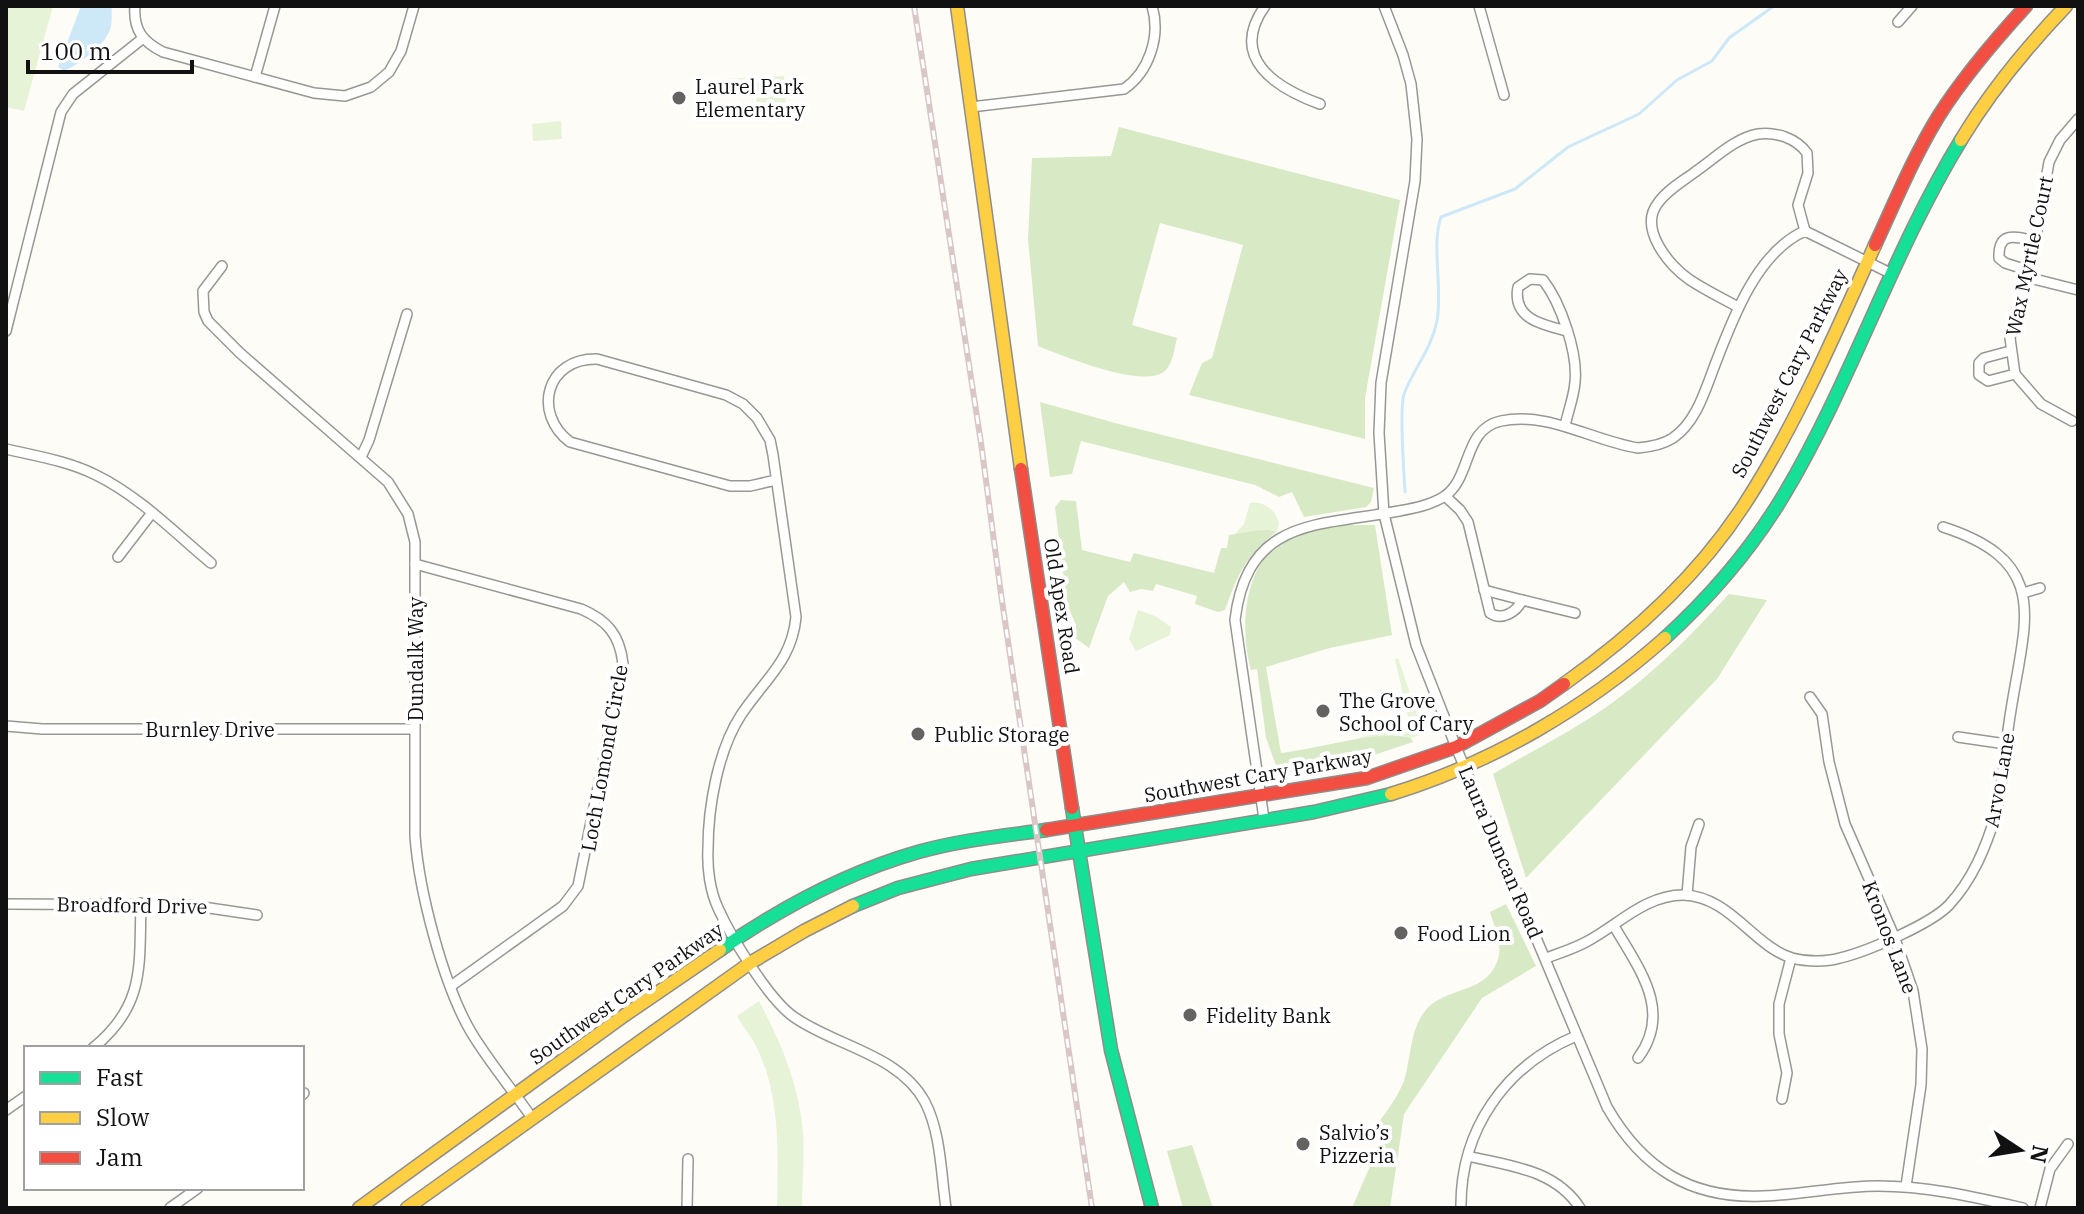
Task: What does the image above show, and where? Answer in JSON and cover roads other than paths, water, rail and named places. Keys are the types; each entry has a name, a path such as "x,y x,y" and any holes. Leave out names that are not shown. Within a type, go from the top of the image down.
{"main road":[{"name":"Old Apex Road","path":"957,6 1015,433 1111,1050 1152,1208"},
{"name":"Southwest Cary Parkway","path":"359,1208 625,1015 736,939 829,887 917,852 976,839 1075,827 1367,778 1456,747 1540,701 1598,660 1652,613 1698,566 1743,507 1773,457 1845,313 1909,171 1938,117 1984,52 2026,6"},
{"name":"Southwest Cary Parkway","path":"407,1208 750,963 807,928 896,888 996,863 1360,803 1465,767 1548,725 1616,679 1670,633 1718,582 1768,518 1799,469 1937,179 1969,122 2004,72 2042,28 2066,6"}],"street":[{"path":"135,6 136,26 142,39 163,52 334,96 363,91 380,81 396,63 414,6"},
{"path":"255,77 275,6"},
{"path":"971,107 1124,89 1135,82 1147,63 1155,26 1152,6"},
{"path":"1265,6 1253,33 1258,65 1279,86 1320,104"},
{"name":"Laura Duncan Road","path":"1384,6 1411,84 1417,139 1415,181 1381,383 1379,433 1384,514 1416,645 1576,1036 1617,1125 1646,1159 1672,1177 1714,1193 1763,1201 1847,1187 1906,1186 1949,1191 2023,1208"},
{"path":"1479,6 1504,95"},
{"path":"1898,22 1912,6"},
{"path":"6,331 61,112 73,94 142,39"},
{"name":"Wax Myrtle Court","path":"2072,421 2041,404 2015,374 2010,351 2012,325 2035,241 2049,162 2060,140 2078,119"},
{"path":"1738,307 1690,280 1662,250 1651,222 1658,202 1674,187 1749,137 1773,134 1793,140 1807,153 1808,173 1798,205 1805,231 1892,274"},
{"path":"1264,819 1235,620 1239,596 1255,561 1273,542 1292,530 1429,504 1445,496 1458,480 1475,441 1487,427 1505,420 1565,426 1638,448 1650,447 1674,437 1693,416 1703,398 1738,307 1780,246 1805,231"},
{"path":"2035,241 2012,236 2006,238 1999,249 1999,258 2027,274 2078,290"},
{"name":"Dundalk Way","path":"222,266 203,291 204,312 208,321 240,353 388,482 403,503 412,525 415,564 416,855 425,899 451,986 473,1036 532,1118"},
{"path":"1565,426 1576,371 1567,331 1543,280 1530,279 1518,287 1518,299 1526,317 1567,331"},
{"path":"361,457 369,440 407,314"},
{"path":"2010,351 1984,358 1979,363 1979,375 1988,381 2015,374"},
{"path":"776,480 750,486 730,486 579,446 560,435 550,419 548,394 552,384 569,364 597,359 726,395 750,410 764,426 773,455 795,629 787,654 741,714 726,744 707,848 714,897 750,963 775,999 794,1017 885,1063 916,1090 924,1101 936,1134 946,1208"},
{"path":"6,449 64,463 96,475 151,514 211,563"},
{"path":"1445,496 1468,522 1490,613 1504,616 1519,607 1522,600"},
{"path":"118,557 151,514"},
{"path":"1943,527 1982,541 1995,551 2015,574 2023,593 2040,588"},
{"name":"Loch Lomond Circle","path":"415,564 595,615 604,620 617,638 623,664 578,886 563,906 451,986"},
{"path":"1484,590 1575,613"},
{"name":"Arvo Lane","path":"1791,958 1842,958 1928,921 1947,907 1973,871 1996,814 2025,627 2023,593"},
{"name":"Kronos Lane","path":"1810,697 1822,714 1829,762 1845,824 1894,936 1913,991 1922,1049 1921,1085 1906,1186"},
{"name":"Burnley Drive","path":"6,726 42,729 414,729"},
{"path":"1958,737 2006,744"},
{"path":"1687,895 1691,847 1699,824"},
{"path":"1546,958 1585,943 1655,900 1687,895 1703,899 1728,912 1791,958 1779,1004 1779,1034 1787,1073 1782,1099"},
{"path":"95,1046 123,1018 136,987 141,903"},
{"name":"Broadford Drive","path":"6,904 141,903 219,907 257,915"},
{"path":"1614,926 1641,972 1654,1013 1649,1043 1638,1058"},
{"path":"1461,1208 1468,1156 1483,1118 1508,1083 1536,1057 1576,1036"},
{"path":"6,1110 24,1097"},
{"path":"2040,1208 2050,1169 2068,1144"},
{"path":"1468,1156 1545,1177 1565,1190 1580,1208"},
{"path":"687,1208 688,1159"},
{"path":"170,1208 195,1190"}],"water":[{"path":"81,6 112,6 110,29 96,50 64,71 58,67"}],"waterway":[{"path":"1405,492 1402,441 1404,394 1431,341 1437,321 1437,240 1441,217 1515,189 1568,147 1639,114 1677,80 1712,61 1729,38 1774,6"}],"railway":[{"path":"914,6 1092,1208"}],"place":[{"name":"Laurel Park Elementary","path":"679,98"},
{"name":"The Grove School of Cary","path":"1323,711"},
{"name":"Public Storage","path":"918,734"},
{"name":"Food Lion","path":"1401,933"},
{"name":"Fidelity Bank","path":"1190,1015"},
{"name":"Salvio’s Pizzeria","path":"1303,1144"}]}
